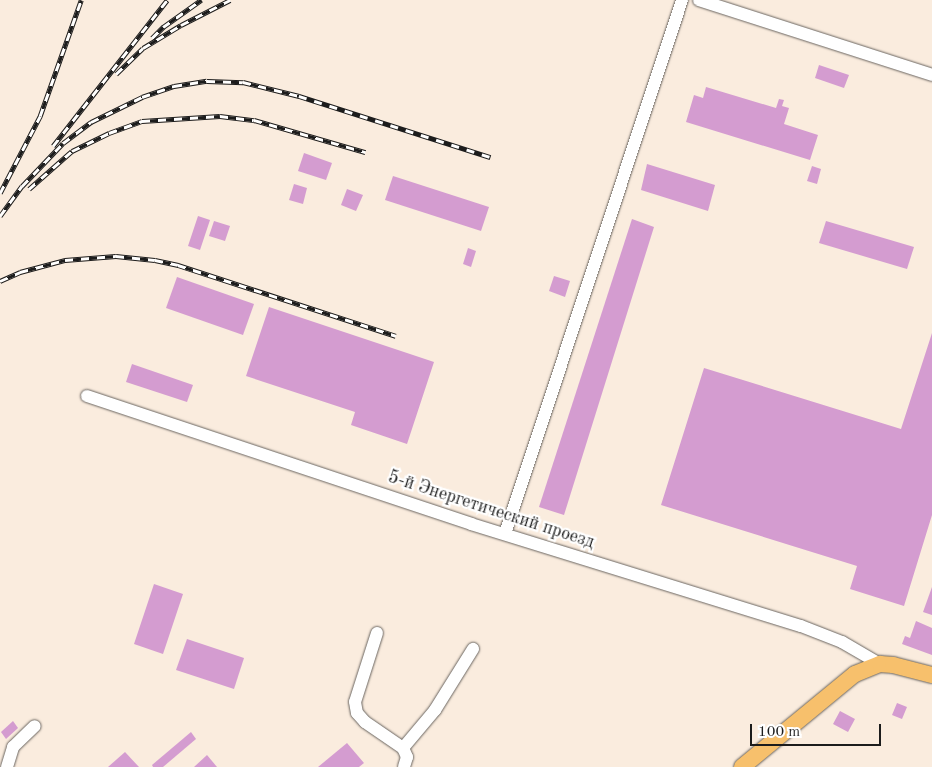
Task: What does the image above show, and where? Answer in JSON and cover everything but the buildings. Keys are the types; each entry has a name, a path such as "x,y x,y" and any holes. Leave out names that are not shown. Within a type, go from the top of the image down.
{"main road":[{"path":"742,767 855,674 880,664 893,665 932,675"}],"street":[{"path":"505,534 682,0"},
{"path":"699,0 932,75"},
{"name":"5-й Энергетический проезд","path":"87,396 505,534 801,626 842,642 880,664"},
{"path":"376,633 355,702 357,712 365,722 403,748 407,757 404,767"},
{"path":"403,748 436,710 473,649"},
{"path":"7,767 13,747 35,726"}],"railway":[{"path":"0,193 40,116 81,0"},
{"path":"53,146 167,0"},
{"path":"152,38 163,27 201,0"},
{"path":"116,74 143,48 181,25 230,0"},
{"path":"0,216 22,186 63,143 91,122 142,97 174,86 207,81 243,82 299,96 490,157"},
{"path":"29,189 72,151 109,133 142,121 220,116 254,120 365,152"},
{"path":"0,281 20,272 65,260 116,256 155,260 178,265 396,336"}]}
